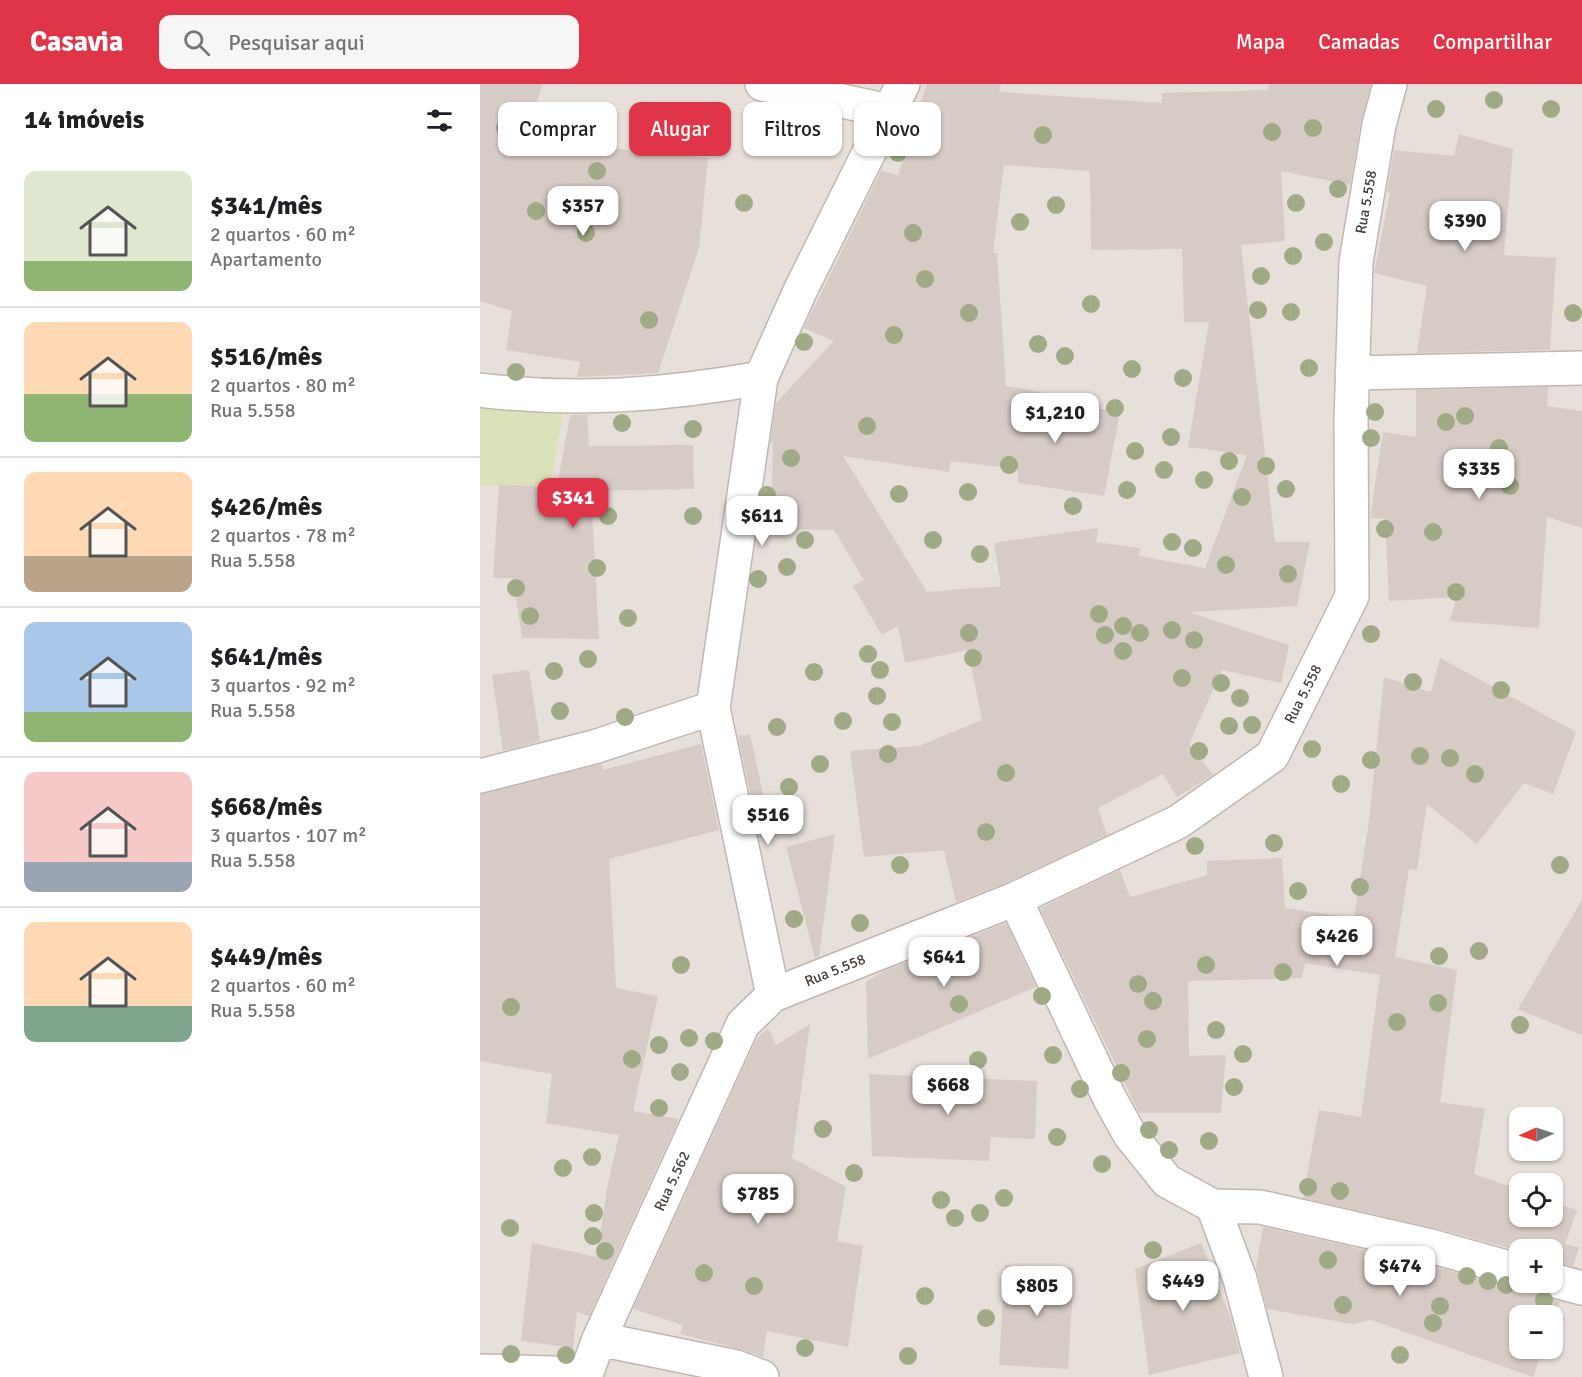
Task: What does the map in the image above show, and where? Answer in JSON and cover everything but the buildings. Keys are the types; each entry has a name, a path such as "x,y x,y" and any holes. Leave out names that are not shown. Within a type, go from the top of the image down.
{"street":[{"path":"762,84 896,98 801,289 761,378 713,708 773,994"},
{"name":"Rua 5.558","path":"773,994 1015,899 1178,822 1272,756 1352,596 1352,373 1356,262 1379,125 1390,84"},
{"path":"1352,373 1582,368"},
{"path":"480,390 515,395 591,398 692,391 761,378"},
{"path":"480,776 594,747 713,708"},
{"path":"1015,899 1130,1135 1167,1181 1212,1206 1260,1207 1427,1245 1509,1268"},
{"name":"Rua 5.562","path":"586,1375 599,1339 743,1024 773,994"},
{"path":"1212,1206 1239,1279 1266,1377"},
{"path":"1563,1283 1582,1288"},
{"path":"599,1339 736,1367 762,1377"},
{"path":"480,1371 586,1375"}],"shaded area":[{"path":"480,84 1582,84 1582,1377 480,1377"}],"green space":[{"path":"480,404 564,408 550,486 480,485"}]}
